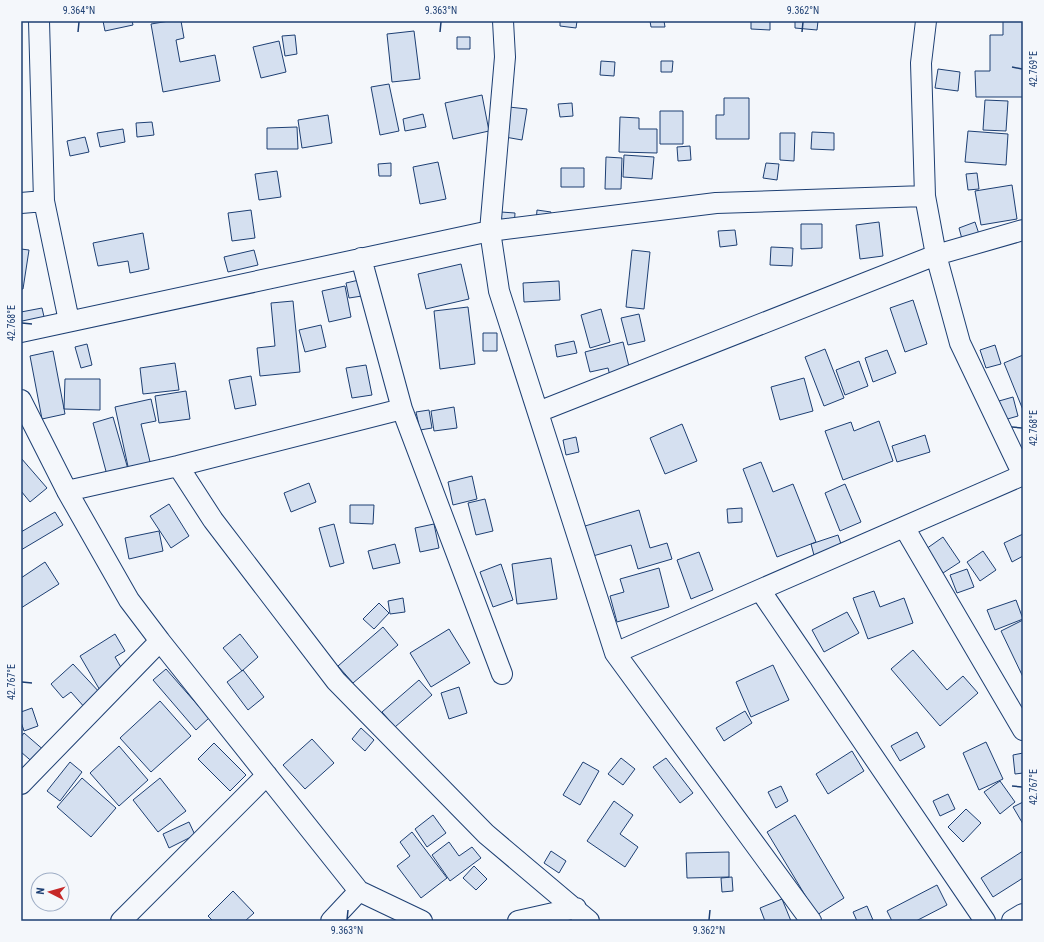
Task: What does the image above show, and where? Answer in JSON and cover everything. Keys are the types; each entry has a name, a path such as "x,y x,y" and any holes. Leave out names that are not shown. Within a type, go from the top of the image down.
{"main road":[{"path":"1013,921 1023,915"}],"street":[{"path":"39,21 44,201 68,321"},
{"path":"503,21 505,57 490,231 499,291 615,653 811,921"},
{"path":"615,653 1023,475 960,343 936,255 925,196 921,63 926,21"},
{"path":"21,332 490,231 716,204 925,196"},
{"path":"21,203 44,201"},
{"path":"538,412 936,255 1023,230"},
{"path":"361,258 402,409 502,674"},
{"path":"21,400 67,491 129,600 160,641 359,891 422,921"},
{"path":"67,491 178,466 402,409"},
{"path":"178,466 213,520 336,681 486,834 582,914"},
{"path":"904,527 1023,730"},
{"path":"760,590 986,921"},
{"path":"21,784 160,641"},
{"path":"121,921 267,775"},
{"path":"331,921 359,891"},
{"path":"518,921 582,914"}],"building":[{"path":"103,21 132,21 133,25 105,31"},
{"path":"181,21 184,38 176,40 180,62 215,55 220,81 163,92 151,24"},
{"path":"560,21 577,21 576,28 560,26"},
{"path":"650,21 664,21 665,27 651,27"},
{"path":"751,21 770,21 770,30 751,29"},
{"path":"795,21 818,21 817,30 795,28"},
{"path":"1003,21 1023,21 1023,97 976,97 975,71 990,71 990,35 1003,35"},
{"path":"414,31 420,79 392,82 387,34"},
{"path":"295,35 297,54 285,56 282,36"},
{"path":"457,37 470,37 470,49 457,49"},
{"path":"279,41 286,72 261,78 253,47"},
{"path":"601,61 615,62 614,76 600,75"},
{"path":"661,61 673,61 672,72 661,72"},
{"path":"938,69 960,72 958,91 935,88"},
{"path":"389,84 399,131 380,135 371,87"},
{"path":"482,95 489,131 453,139 445,103"},
{"path":"724,98 749,98 749,139 716,139 716,115 724,115"},
{"path":"985,100 1008,101 1006,131 983,130"},
{"path":"572,103 573,116 560,117 558,104"},
{"path":"509,107 527,109 522,140 505,137"},
{"path":"660,111 683,111 683,144 660,144"},
{"path":"423,114 426,127 405,131 403,119"},
{"path":"328,115 332,143 302,148 298,120"},
{"path":"620,117 639,118 639,129 657,129 657,153 619,152"},
{"path":"152,122 154,135 137,137 136,123"},
{"path":"297,127 298,149 267,149 267,128"},
{"path":"123,129 125,142 100,147 97,133"},
{"path":"968,131 1008,134 1006,165 965,162"},
{"path":"812,132 834,133 834,150 811,149"},
{"path":"780,133 795,133 794,161 780,160"},
{"path":"85,137 89,152 70,156 67,141"},
{"path":"690,146 691,160 678,161 677,147"},
{"path":"624,155 654,157 652,179 623,177"},
{"path":"606,157 622,158 621,189 605,189"},
{"path":"438,162 446,199 420,204 413,167"},
{"path":"391,163 391,176 379,176 378,164"},
{"path":"766,163 779,164 777,180 763,178"},
{"path":"561,168 584,168 584,187 561,187"},
{"path":"277,171 281,197 259,200 255,174"},
{"path":"977,173 979,189 968,190 966,174"},
{"path":"1012,185 1017,219 981,225 975,191"},
{"path":"251,210 255,238 232,241 228,213"},
{"path":"537,210 551,212 550,224 536,223"},
{"path":"501,212 515,213 514,228 501,228"},
{"path":"879,222 883,256 860,259 856,225"},
{"path":"975,222 979,234 962,239 959,228"},
{"path":"801,224 822,224 822,248 801,249"},
{"path":"735,230 737,245 720,247 718,231"},
{"path":"143,233 149,269 130,273 128,261 98,266 93,243"},
{"path":"771,247 793,248 792,266 770,265"},
{"path":"21,249 29,250 23,289 21,289"},
{"path":"254,250 258,265 228,272 224,257"},
{"path":"632,250 650,252 644,309 626,307"},
{"path":"461,264 469,299 426,309 418,274"},
{"path":"359,280 362,296 349,298 346,283"},
{"path":"559,281 560,300 524,302 523,283"},
{"path":"345,286 351,317 329,322 322,291"},
{"path":"913,300 927,344 905,352 890,308"},
{"path":"293,301 300,372 260,376 257,348 275,346 271,303"},
{"path":"468,307 475,364 440,369 434,311"},
{"path":"42,308 45,321 21,326 21,312"},
{"path":"601,309 610,342 590,348 581,315"},
{"path":"639,314 645,341 628,345 621,318"},
{"path":"321,325 326,347 305,352 299,330"},
{"path":"483,333 497,333 497,351 483,351"},
{"path":"574,341 577,353 557,357 555,345"},
{"path":"623,342 633,383 613,388 608,368 590,372 585,352"},
{"path":"87,344 92,365 81,368 75,347"},
{"path":"995,345 1001,364 986,368 980,350"},
{"path":"825,349 844,398 824,406 805,357"},
{"path":"887,350 896,373 873,382 865,358"},
{"path":"53,351 65,414 42,419 30,356"},
{"path":"1023,355 1023,410 1004,363"},
{"path":"859,361 868,386 845,395 836,370"},
{"path":"175,363 179,390 143,394 140,368"},
{"path":"366,365 372,395 352,398 346,368"},
{"path":"251,376 256,405 235,409 229,380"},
{"path":"804,378 813,411 780,420 771,387"},
{"path":"65,379 100,379 100,410 64,409"},
{"path":"186,391 190,419 159,423 155,396"},
{"path":"1013,397 1018,416 1004,420 999,401"},
{"path":"151,399 156,421 141,424 151,466 129,471 115,407"},
{"path":"454,407 457,428 434,431 431,411"},
{"path":"429,410 432,428 420,430 416,412"},
{"path":"113,417 128,469 107,475 93,423"},
{"path":"879,421 893,461 843,480 825,431 851,422 854,431"},
{"path":"682,424 697,461 665,474 650,438"},
{"path":"925,435 930,452 897,462 892,446"},
{"path":"576,437 579,452 566,455 563,440"},
{"path":"21,458 47,488 30,502 21,491"},
{"path":"761,462 773,492 793,484 816,542 777,557 743,469"},
{"path":"472,476 477,499 453,505 448,482"},
{"path":"309,483 316,502 291,512 284,493"},
{"path":"845,484 861,522 840,531 825,493"},
{"path":"485,499 493,531 476,535 468,503"},
{"path":"169,504 189,536 171,548 150,516"},
{"path":"350,505 374,505 373,524 350,523"},
{"path":"742,508 742,522 728,523 727,509"},
{"path":"639,510 650,548 667,543 672,559 638,569 631,545 593,556 585,526"},
{"path":"55,512 63,525 21,550 21,532"},
{"path":"334,524 344,563 330,567 319,528"},
{"path":"434,524 439,548 420,552 415,528"},
{"path":"159,531 163,551 129,559 125,538"},
{"path":"1023,534 1023,556 1012,562 1004,543"},
{"path":"838,535 843,550 815,559 811,544"},
{"path":"943,537 960,562 943,573 926,549"},
{"path":"395,544 400,563 373,569 368,551"},
{"path":"983,551 996,570 980,581 967,562"},
{"path":"699,552 713,590 691,599 677,560"},
{"path":"551,558 557,599 517,604 512,564"},
{"path":"45,562 59,584 21,608 21,578"},
{"path":"501,564 513,600 493,607 480,572"},
{"path":"659,568 669,607 617,622 610,596 624,592 620,579"},
{"path":"967,569 974,587 957,593 950,575"},
{"path":"874,591 880,607 904,598 913,623 868,639 853,598"},
{"path":"403,598 405,612 390,614 388,601"},
{"path":"1016,600 1023,619 995,630 987,610"},
{"path":"379,603 389,613 374,629 363,619"},
{"path":"847,612 859,633 824,652 812,630"},
{"path":"1023,620 1023,677 1001,631"},
{"path":"383,627 398,645 353,683 338,666"},
{"path":"449,629 470,663 431,687 410,653"},
{"path":"115,634 125,651 115,657 126,676 101,692 80,656"},
{"path":"240,634 258,657 242,671 223,648"},
{"path":"913,650 947,690 963,676 978,693 940,726 891,669"},
{"path":"73,664 102,695 86,709 71,692 63,698 51,684"},
{"path":"773,665 789,700 751,717 736,682"},
{"path":"166,669 209,718 196,730 153,680"},
{"path":"243,670 264,697 248,710 227,682"},
{"path":"419,680 432,695 395,727 382,712"},
{"path":"459,687 467,713 449,719 441,693"},
{"path":"160,701 191,736 151,772 120,738"},
{"path":"32,708 38,726 24,731 21,722 21,712"},
{"path":"745,711 752,723 724,741 716,728"},
{"path":"361,728 374,740 365,751 352,739"},
{"path":"917,732 925,747 900,761 891,746"},
{"path":"24,733 46,752 36,765 21,752 21,737"},
{"path":"312,739 334,763 305,789 283,765"},
{"path":"986,742 1003,779 979,790 963,753"},
{"path":"214,743 246,775 230,791 198,759"},
{"path":"119,746 148,780 119,806 90,773"},
{"path":"852,751 864,771 828,794 816,774"},
{"path":"1023,753 1023,773 1015,774 1013,755"},
{"path":"621,758 635,769 623,785 608,774"},
{"path":"666,758 693,793 680,803 653,767"},
{"path":"70,762 82,772 60,801 47,791"},
{"path":"583,762 599,771 580,805 563,795"},
{"path":"82,778 116,808 91,837 57,807"},
{"path":"160,778 186,811 158,832 133,800"},
{"path":"1000,781 1015,802 1000,814 984,792"},
{"path":"781,786 788,801 776,808 768,792"},
{"path":"948,794 955,809 940,816 933,801"},
{"path":"614,801 633,815 620,834 638,847 625,867 587,841"},
{"path":"1023,802 1023,824 1013,807"},
{"path":"966,809 981,823 963,842 948,827"},
{"path":"433,815 446,833 427,847 415,829"},
{"path":"795,815 844,898 817,915 767,832"},
{"path":"189,822 195,835 169,848 163,834"},
{"path":"412,832 447,878 421,898 397,866 410,856 400,842"},
{"path":"449,842 459,856 472,847 481,858 450,881 432,855"},
{"path":"551,851 566,861 559,873 544,863"},
{"path":"1023,851 1023,878 993,897 981,878"},
{"path":"729,852 729,877 687,878 686,853"},
{"path":"474,866 487,879 476,890 463,878"},
{"path":"732,877 733,891 722,892 721,878"},
{"path":"937,885 947,905 916,921 892,921 887,911"},
{"path":"233,891 254,913 245,921 213,921 208,916"},
{"path":"782,899 791,921 765,921 760,908"},
{"path":"867,906 873,920 857,921 853,912"}]}
